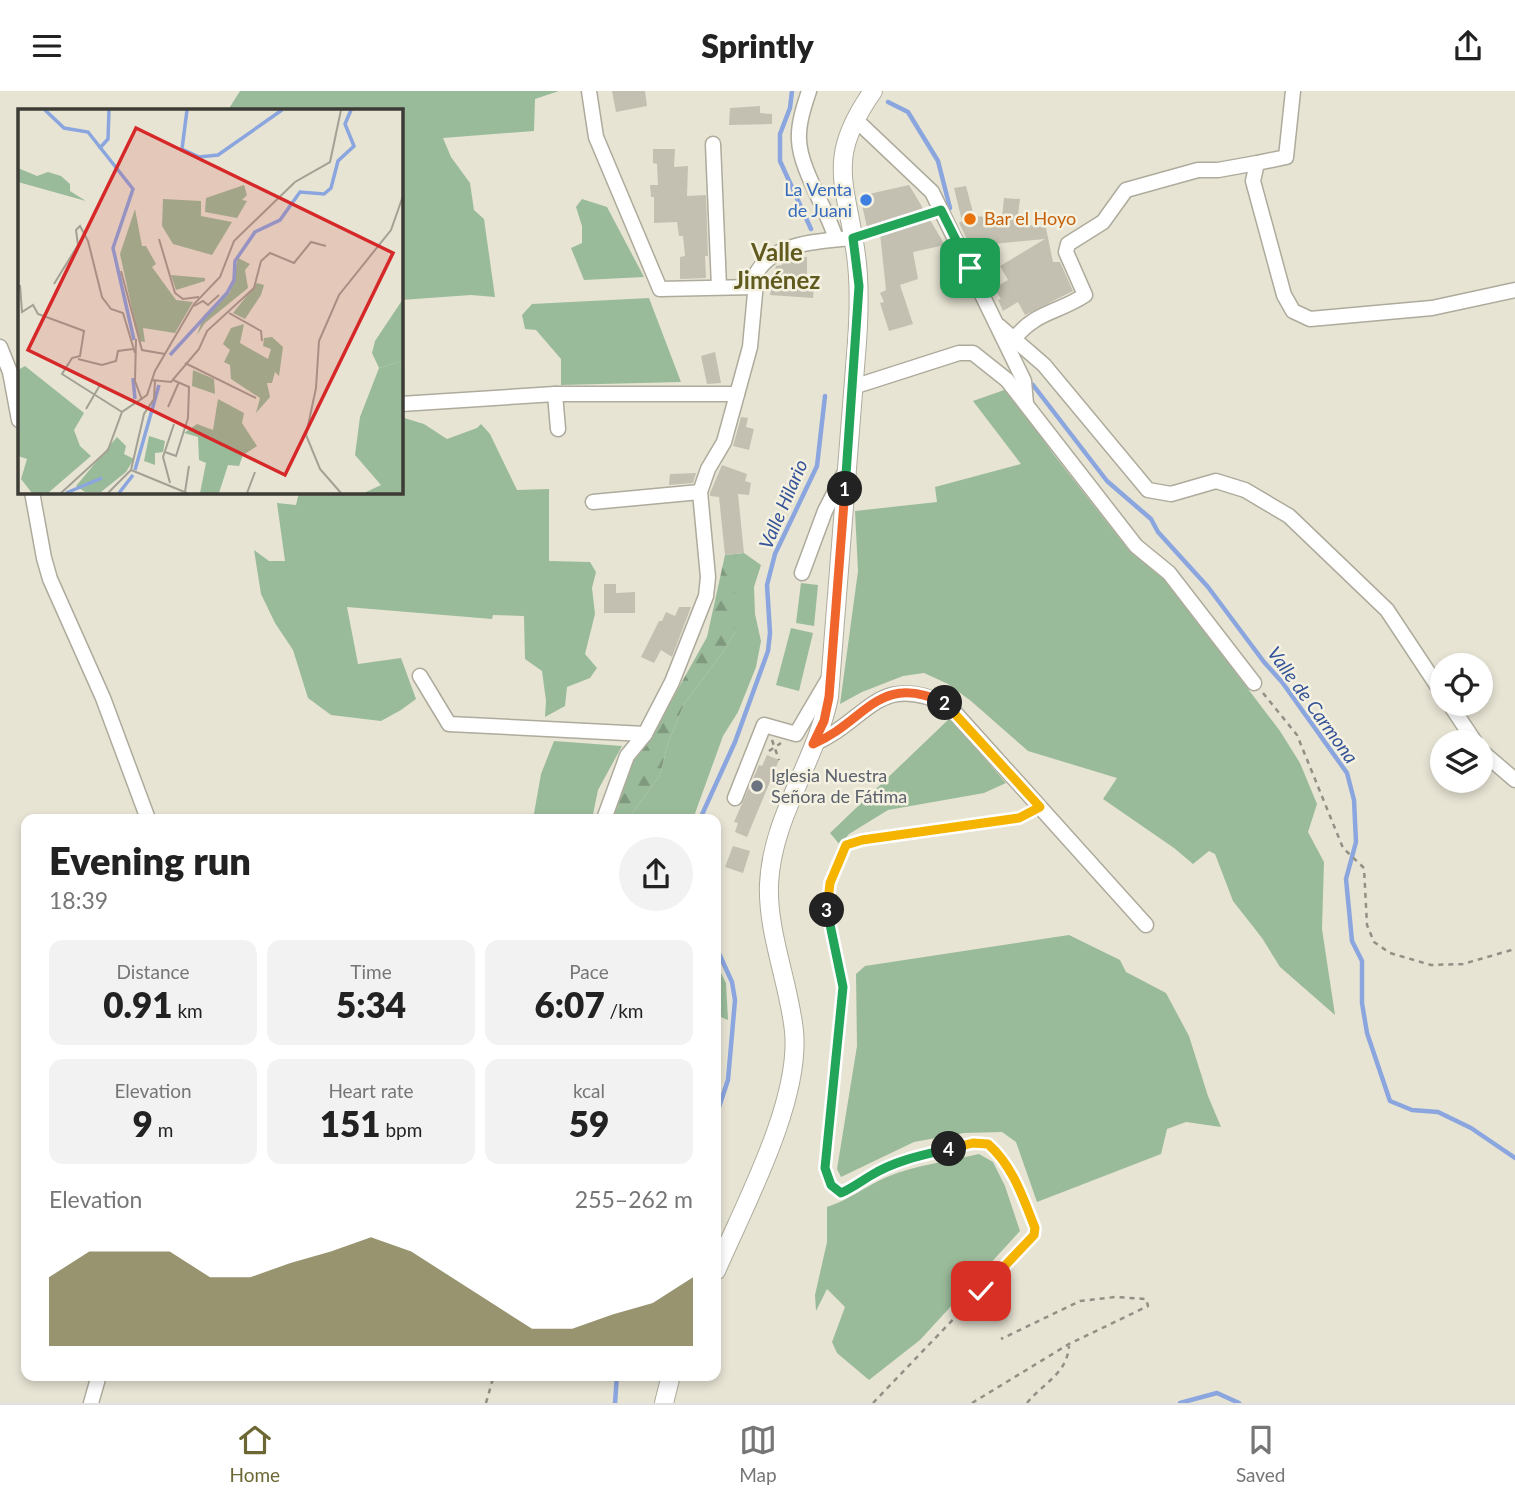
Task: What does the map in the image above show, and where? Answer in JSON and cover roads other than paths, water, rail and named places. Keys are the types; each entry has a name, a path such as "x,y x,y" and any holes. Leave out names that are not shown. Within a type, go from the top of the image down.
{"main road":[{"path":"721,1260 778,1129 788,1093 794,1032 769,885 779,832 824,721 830,677 859,286 845,238 841,179 843,152 855,119 873,91"},
{"path":"664,1403 670,1381"}],"street":[{"path":"589,91 596,137 660,289 754,287"},
{"path":"606,814 627,756 645,734 672,682 706,596 708,577 700,492 708,469 724,442 750,347 757,272 772,254 845,238 829,215 806,168 801,151 799,139 809,91"},
{"path":"1014,339 1024,326 1050,310 1085,295 1066,252 1068,244 1103,222 1126,190 1198,170 1218,170 1286,157 1293,91"},
{"path":"855,119 932,193 1024,381 1026,406"},
{"path":"713,143 719,287"},
{"path":"1257,163 1253,181 1284,295 1293,311 1310,319 1432,307 1515,290"},
{"path":"999,326 1044,365 1148,490 1171,494 1216,481 1245,490 1289,516 1387,610 1430,674"},
{"path":"0,347 9,372 18,415"},
{"path":"853,387 966,352 973,353 1007,380 1136,546 1169,573 1254,683"},
{"path":"402,404 555,394 737,394"},
{"path":"555,394 558,429"},
{"path":"802,573 825,511 847,470"},
{"path":"593,502 700,492"},
{"path":"32,493 50,579 103,698 146,814"},
{"path":"420,676 449,725 645,734"},
{"path":"734,798 764,725 796,734 830,677"},
{"path":"813,744 833,736 865,708 896,693 932,697 948,705 1146,925"},
{"path":"1493,761 1515,780"},
{"path":"91,1403 97,1381"}],"waterway":[{"name":"Valle Hilario","path":"792,91 790,108 780,134 780,161 811,229"},
{"name":"Valle de Carmona","path":"888,102 908,112 938,161 950,208"},
{"name":"Valle de Carmona","path":"1033,385 1107,481 1151,519 1158,532 1208,587 1282,682 1347,773 1354,800 1356,842 1346,879 1352,941 1362,961 1362,1003 1367,1033 1390,1101 1412,1110 1438,1112 1471,1128 1515,1158"},
{"name":"Valle Hilario","path":"702,814 735,742 768,651 770,633 767,585 775,554 817,466 825,396"},
{"name":"Valle Hilario","path":"721,958 732,982 735,1000 728,1080 721,1101"},
{"name":"Valle Hilario","path":"615,1403 617,1381"},
{"path":"1180,1403 1217,1393 1239,1403"}],"place":[{"name":"La Venta de Juani","path":"866,200"},
{"name":"Bar el Hoyo","path":"970,219"},
{"name":"Iglesia Nuestra Señora de Fátima","path":"757,786"}],"district":[{"name":"Valle Jiménez","path":"777,267"}]}
